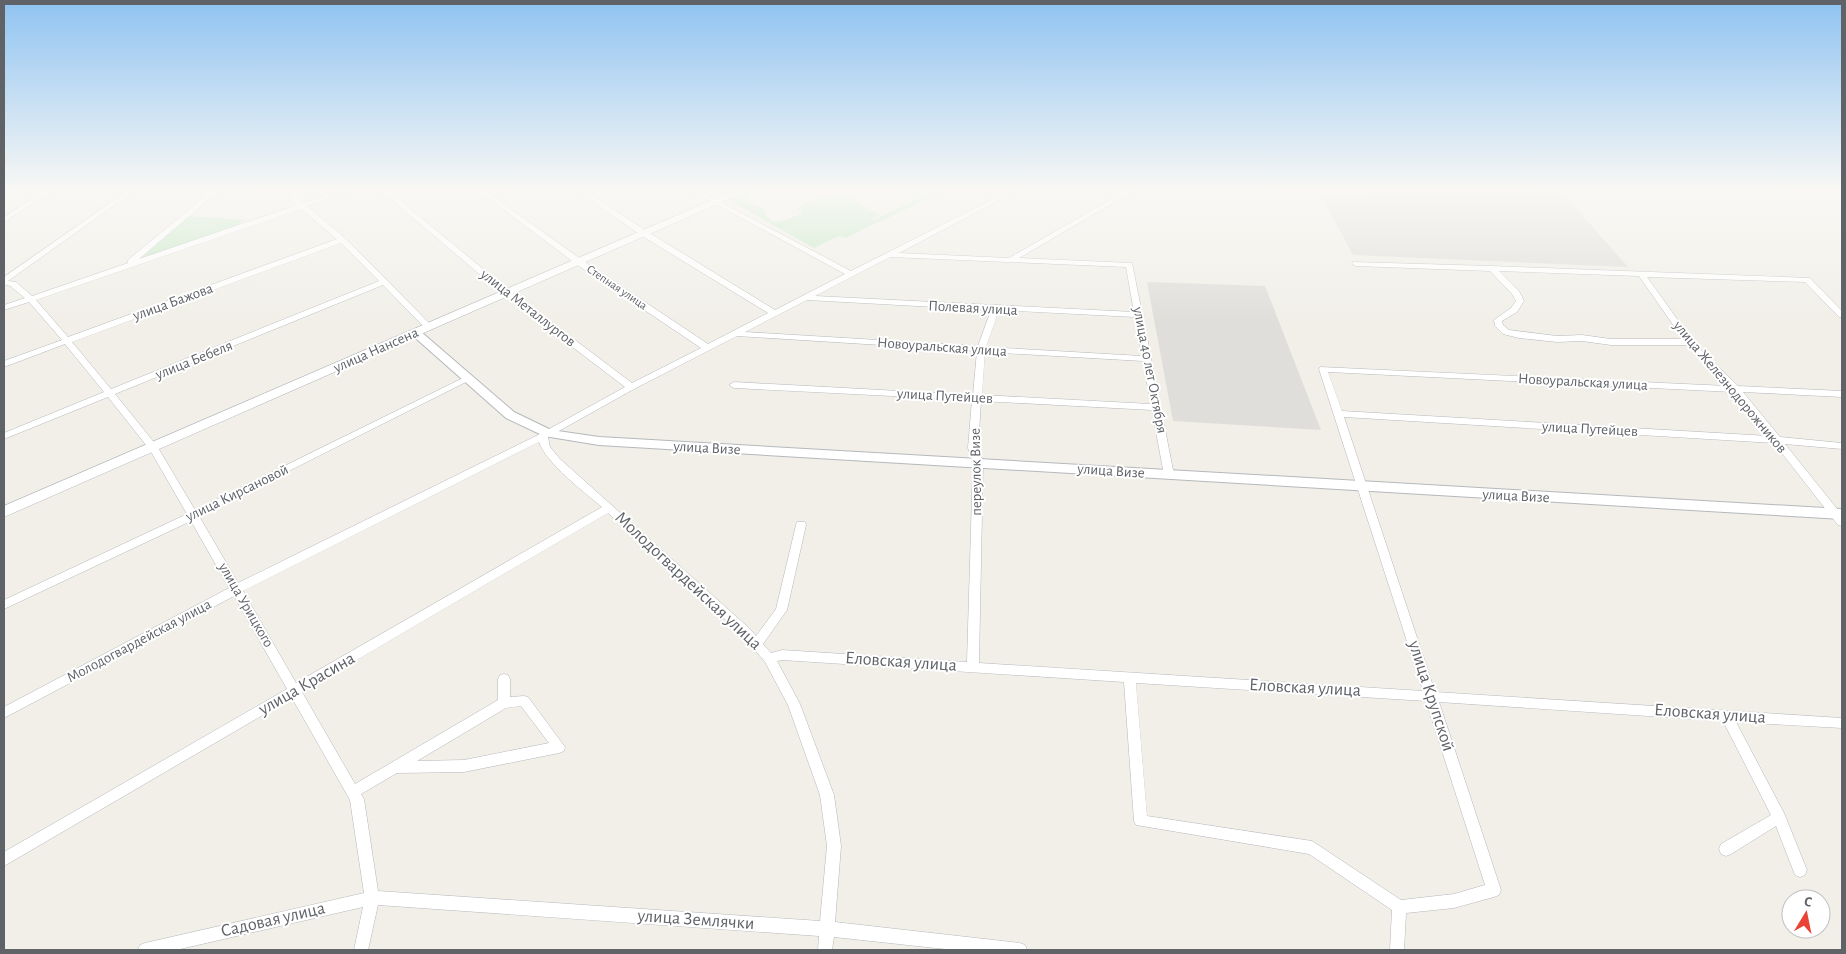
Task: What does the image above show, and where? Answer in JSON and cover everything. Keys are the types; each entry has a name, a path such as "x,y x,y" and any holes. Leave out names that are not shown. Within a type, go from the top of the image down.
{"main road":[{"name":"улица Нансена","path":"4,512 645,234"}],"street":[{"path":"4,281 71,234"},
{"path":"127,266 165,234"},
{"path":"4,308 224,234"},
{"name":"улица Визе","path":"334,234 384,282 423,330 468,379 510,415 545,435 626,443 978,462 1840,517"},
{"name":"улица Металлургов","path":"436,234 507,293 631,387"},
{"name":"Степная улица","path":"540,234 579,262 708,348"},
{"path":"645,234 775,314"},
{"path":"773,234 851,274"},
{"name":"Молодогвардейская улица","path":"4,713 236,590 545,435 631,387 930,234"},
{"path":"887,255 1011,259 1056,234"},
{"name":"улица Бажова","path":"4,364 342,240"},
{"name":"улица 40 лет Октября","path":"1011,259 1129,265 1169,475"},
{"path":"1356,264 1807,280 1842,315"},
{"path":"1491,268 1516,293 1520,301 1514,310 1498,320 1499,326 1506,332 1537,338 1582,338 1611,342 1689,342"},
{"name":"улица Железнодорожников","path":"1640,274 1689,342 1736,389 1840,517"},
{"name":"улица Урицкого","path":"4,281 13,284 30,298 154,448 357,799 372,898 361,950"},
{"name":"улица Бебеля","path":"4,436 384,282"},
{"name":"Полевая улица","path":"806,298 1140,315"},
{"name":"переулок Визе","path":"973,667 978,462 972,448 981,350 995,309"},
{"name":"Новоуральская улица","path":"736,334 1148,360"},
{"name":"Новоуральская улица","path":"1323,369 1842,394"},
{"name":"улица Крупской","path":"1323,369 1494,890 1454,901 1399,907"},
{"name":"улица Кирсановой","path":"4,605 193,515 468,379"},
{"name":"улица Путейцев","path":"734,385 1157,407"},
{"name":"улица Путейцев","path":"1338,414 1776,440 1842,446"},
{"name":"Молодогвардейская улица","path":"545,435 542,442 557,461 746,631 769,659 794,704 827,795 834,846 825,950"},
{"name":"улица Красина","path":"4,859 609,508"},
{"path":"757,644 781,610 801,525"},
{"name":"Еловская улица","path":"769,659 782,655 1842,723"},
{"path":"1130,678 1141,821 1312,848 1399,907 1397,950"},
{"path":"504,679 504,703"},
{"path":"353,792 504,703 524,700 559,747 464,766 396,767"},
{"path":"1726,716 1779,817 1800,870"},
{"path":"1726,849 1779,817"},
{"name":"улица Землячки","path":"372,898 828,929 1020,950"},
{"name":"Садовая улица","path":"145,950 372,898"}],"shaded area":[{"path":"1342,234 1598,234 1628,267 1353,255"},
{"path":"1147,282 1265,286 1321,430 1173,421"}],"green space":[{"path":"169,234 214,234 139,260"},
{"path":"788,234 855,234 846,238 839,236 814,248"}]}
